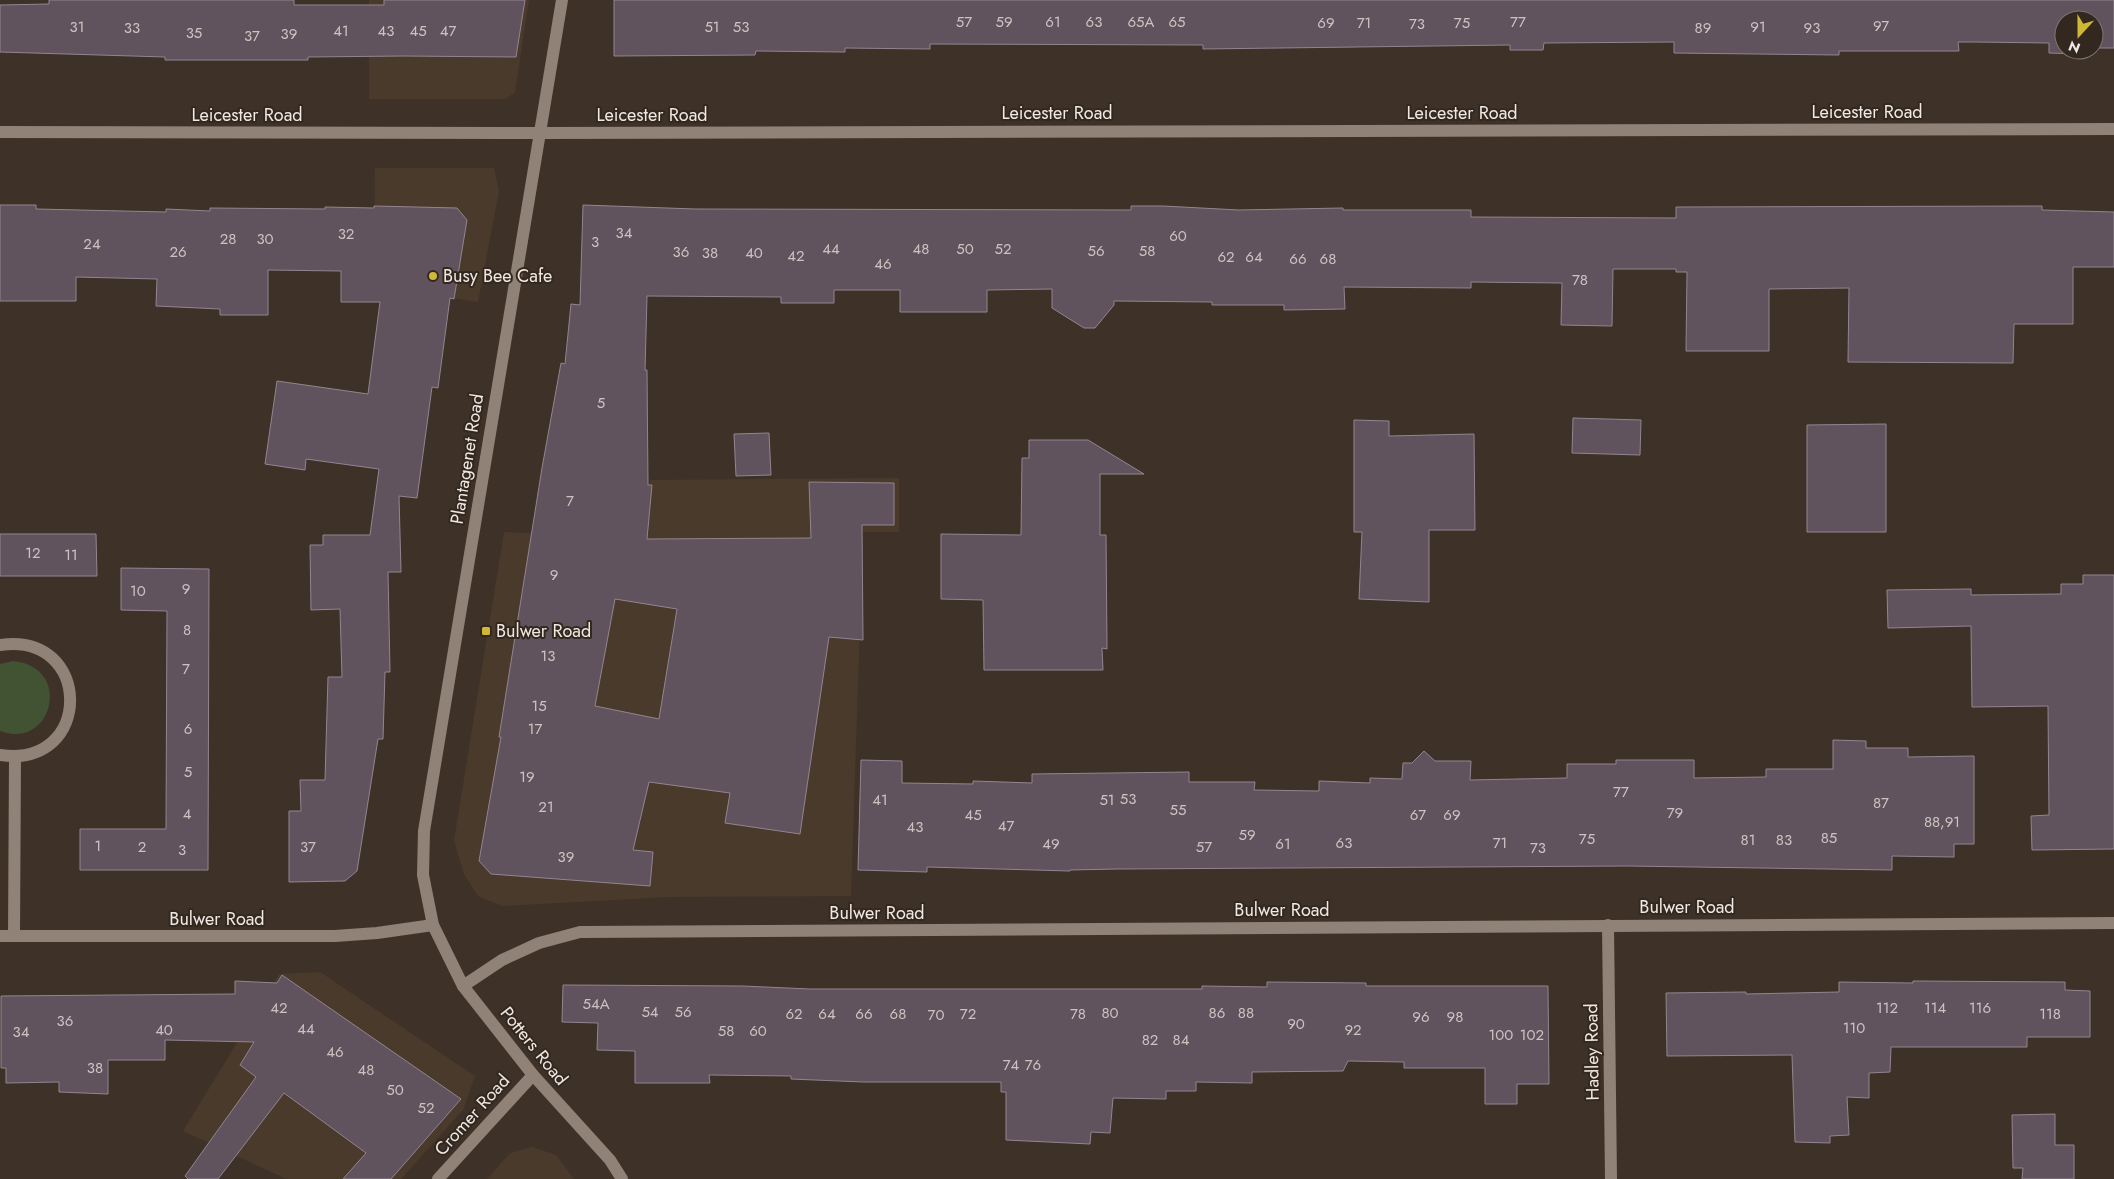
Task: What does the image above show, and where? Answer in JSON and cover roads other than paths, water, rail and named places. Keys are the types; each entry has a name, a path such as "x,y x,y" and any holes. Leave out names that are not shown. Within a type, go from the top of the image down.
{"street":[{"name":"Plantagenet Road","path":"433,925 423,875 424,831 562,0"},
{"name":"Leicester Road","path":"0,132 540,133 2114,129"},
{"path":"0,644 13,643 32,646 50,656 63,670 70,689 71,709 64,728 52,743 34,753 15,757 0,755"},
{"path":"14,936 15,757"},
{"name":"Bulwer Road","path":"463,986 502,960 539,943 580,932 2114,923"},
{"name":"Bulwer Road","path":"0,936 335,936 376,933 433,925"},
{"name":"Potters Road","path":"433,925 463,986 532,1075 610,1160 622,1179"},
{"name":"Hadley Road","path":"1608,925 1611,1179"},
{"name":"Cromer Road","path":"438,1179 532,1075"}],"place":[{"name":"Busy Bee Cafe","path":"433,276"},
{"name":"Bulwer Road","path":"486,631"}]}
